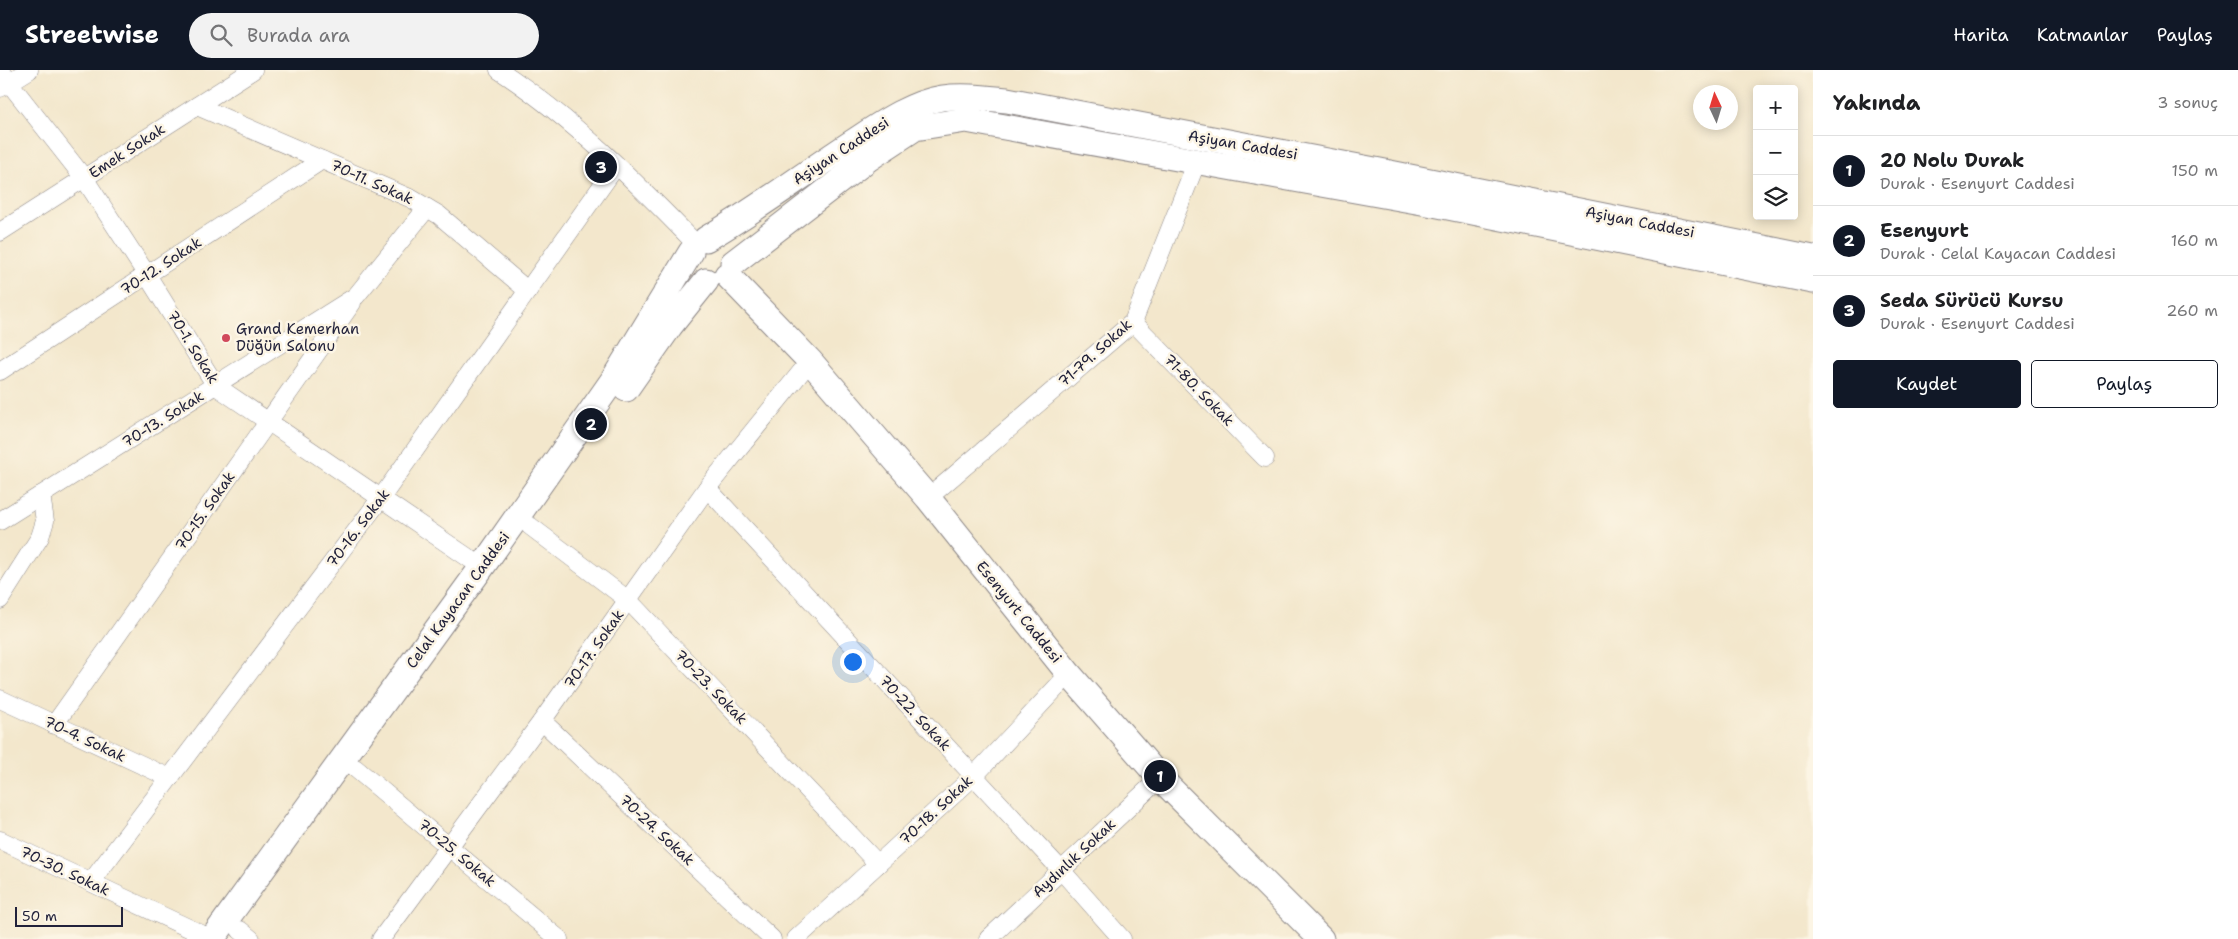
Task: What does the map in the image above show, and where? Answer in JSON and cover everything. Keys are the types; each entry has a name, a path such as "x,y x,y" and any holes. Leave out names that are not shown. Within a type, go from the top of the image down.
{"street":[{"path":"3,81 29,70"},
{"name":"Emek Sokak","path":"0,232 253,70"},
{"path":"498,70 539,97 644,190 698,245"},
{"name":"70-1. Sokak","path":"3,81 84,178 216,386 482,567"},
{"name":"Aşiyan Caddesi","path":"698,245 746,216 844,148 907,110 942,98 979,97 1007,100 1380,171 1813,258"},
{"name":"70-11. Sokak","path":"196,106 412,199 439,215 528,291"},
{"name":"Aşiyan Caddesi","path":"722,273 868,159 915,128 966,120 1433,204 1813,281"},
{"name":"70-12. Sokak","path":"0,371 322,160"},
{"name":"71-79. Sokak","path":"928,498 1133,322 1197,161"},
{"name":"70-16. Sokak","path":"91,882 381,498 616,166"},
{"name":"70-13. Sokak","path":"0,521 356,296 427,208"},
{"path":"713,238 726,244 732,256 722,273 697,276 691,268 698,245 713,238"},
{"name":"Celal Kayacan Caddesi","path":"212,939 482,567 613,380 698,245"},
{"name":"Esenyurt Caddesi","path":"722,273 810,361 928,498 1070,674 1160,778 1321,939"},
{"name":"Celal Kayacan Caddesi","path":"242,936 355,768 530,526 670,326 722,273"},
{"name":"70-15. Sokak","path":"54,725 356,296"},
{"name":"71-80. Sokak","path":"1133,322 1265,458"},
{"name":"70-17. Sokak","path":"381,939 542,721 707,488 810,361"},
{"name":"70-22. Sokak","path":"707,488 1061,870 1122,939"},
{"path":"0,600 40,537 45,521 41,495"},
{"name":"70-23. Sokak","path":"530,526 628,600 878,864"},
{"name":"70-18. Sokak","path":"796,939 974,776 1070,674"},
{"name":"70-4. Sokak","path":"0,699 170,778"},
{"name":"70-24. Sokak","path":"542,721 772,939"},
{"name":"70-25. Sokak","path":"355,768 559,939"},
{"name":"Aydınlık Sokak","path":"988,939 1160,778"},
{"name":"70-30. Sokak","path":"0,840 212,939"}],"place":[{"name":"Seda Sürücü Kursu","path":"601,167"},
{"name":"Grand Kemerhan Düğün Salonu","path":"226,338"},
{"name":"Esenyurt","path":"591,424"},
{"name":"20 Nolu Durak","path":"1160,776"}]}
